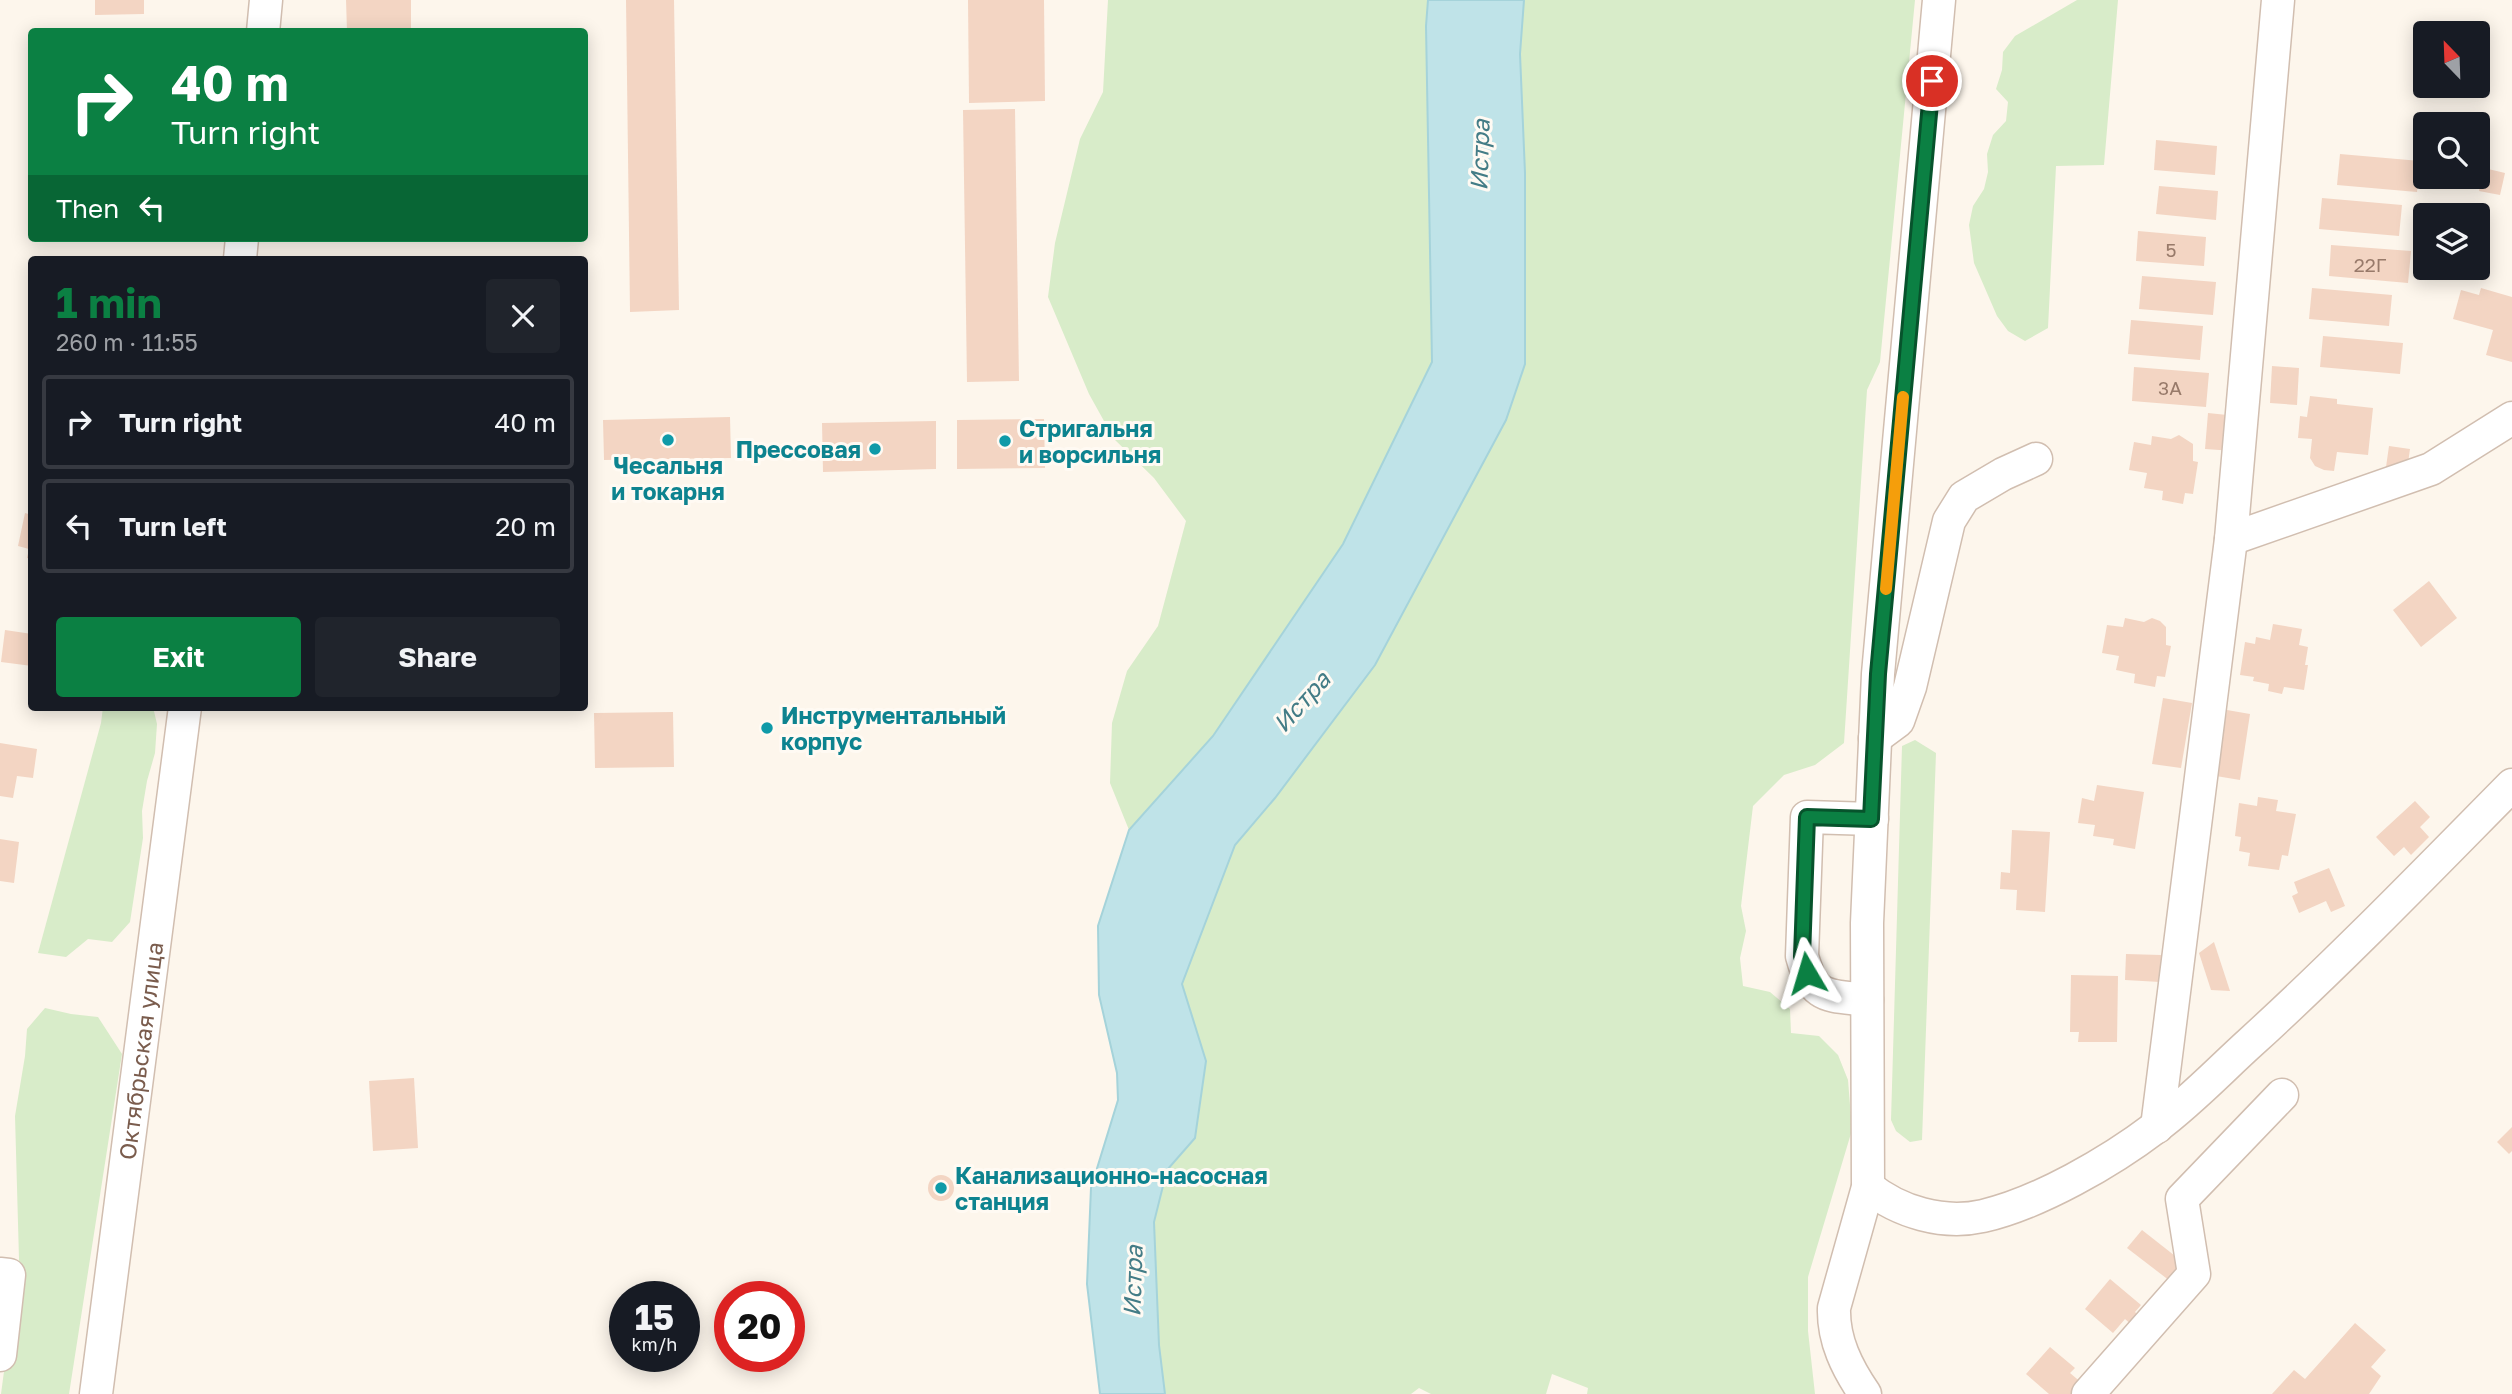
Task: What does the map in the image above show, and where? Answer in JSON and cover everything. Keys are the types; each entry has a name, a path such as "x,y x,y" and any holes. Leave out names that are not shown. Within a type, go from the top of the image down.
{"street":[{"path":"263,28 266,0"},
{"path":"1866,1394 1842,1353 1834,1325 1835,1308 1868,1187 1867,923 1878,674 1939,0"},
{"path":"2157,1127 2231,539 2278,0"},
{"path":"2231,539 2431,469 2512,418"},
{"path":"1875,738 1898,721 1910,687 1948,521 1964,497 2003,474 2036,459"},
{"name":"Октябрьская улица","path":"96,1394 184,711"},
{"path":"1868,1187 1885,1200 1939,1218 1981,1216 2031,1200 2088,1171 2157,1127 2323,976 2512,785"},
{"path":"1867,1000 1831,996 1817,990 1807,973 1802,956 1807,817 1871,819"},
{"path":"2088,1394 2194,1274 2182,1199 2282,1095"},
{"path":"0,1275 9,1275 0,1355"}],"green space":[{"path":"1108,0 1428,0 1426,26 1433,362 1343,544 1213,736 1129,830 1110,783 1112,723 1127,671 1158,626 1186,521 1154,478 1114,439 1089,394 1048,297 1055,243 1080,139 1103,92"},
{"path":"1524,0 1915,0 1880,362 1867,390 1844,743 1815,765 1784,775 1753,806 1741,906 1746,931 1740,958 1743,986 1770,992 1790,1009 1791,1033 1819,1036 1838,1055 1848,1080 1852,1130 1808,1277 1808,1331 1815,1394 1587,1394 1588,1388 1552,1374 1546,1394 1431,1394 1419,1388 1411,1394 1165,1394 1159,1345 1154,1222 1167,1170 1195,1138 1206,1061 1182,984 1235,845 1275,798 1375,665 1506,420 1525,364 1525,173 1520,54"},
{"path":"2077,0 2118,0 2104,165 2056,166 2048,328 2025,341 2008,331 1997,316 1974,263 1969,225 1973,206 1984,189 1988,172 1987,154 1993,135 2006,121 2008,102 1996,89 2002,70 2003,52 2015,36"},
{"path":"102,711 154,711 157,724 155,753 142,811 143,838 130,922 112,942 88,939 66,957 38,953"},
{"path":"1915,740 1936,753 1922,1140 1910,1142 1896,1131 1891,1120 1902,746"},
{"path":"45,1008 98,1017 122,1054 69,1394 1,1394 19,1259 15,1116 27,1029"}],"water":[{"name":"Истра","path":"1428,0 1524,0 1520,54 1525,173 1525,364 1506,420 1375,665 1275,798 1235,845 1182,984 1206,1061 1195,1138 1167,1170 1154,1222 1159,1345 1165,1394 1100,1394 1087,1284 1091,1188 1118,1100 1117,1073 1099,995 1098,926 1129,830 1213,736 1343,544 1432,362 1426,26"}],"building":[{"path":"95,0 144,0 144,14 95,15"},
{"path":"346,0 411,0 411,28 347,28"},
{"path":"626,0 674,0 679,310 630,312"},
{"path":"968,0 1044,0 1045,101 969,103"},
{"path":"1015,109 1019,381 967,382 963,110"},
{"path":"2156,140 2217,146 2215,175 2154,170"},
{"path":"2340,154 2413,160 2413,189 2417,189 2417,192 2337,185"},
{"path":"2490,169 2505,173 2500,195 2479,191 2490,189"},
{"path":"2159,186 2218,191 2216,220 2156,214"},
{"path":"2322,198 2402,205 2399,236 2319,229"},
{"path":"2138,231 2206,237 2204,266 2136,261"},
{"path":"2331,245 2411,251 2408,283 2329,276"},
{"path":"2142,276 2216,282 2213,315 2139,309"},
{"path":"2312,288 2392,295 2389,326 2309,319"},
{"path":"2481,288 2512,297 2512,362 2486,355 2493,330 2453,319 2461,290 2479,295"},
{"path":"2131,320 2203,326 2200,360 2128,354"},
{"path":"2323,336 2403,343 2400,374 2320,367"},
{"path":"2272,366 2299,368 2297,405 2270,403"},
{"path":"2134,367 2209,373 2206,407 2132,401"},
{"path":"2310,396 2337,399 2337,404 2373,408 2368,455 2337,452 2334,471 2315,466 2310,458 2312,439 2298,438 2300,416 2307,417"},
{"path":"2208,413 2237,416 2234,451 2205,449"},
{"path":"730,417 731,458 604,460 603,420"},
{"path":"1044,419 1045,468 957,469 957,420"},
{"path":"936,421 936,469 823,472 822,423"},
{"path":"2179,435 2193,444 2193,461 2198,462 2193,494 2185,493 2183,504 2162,500 2163,491 2144,488 2147,473 2129,470 2134,442 2151,445 2152,436 2171,439"},
{"path":"2389,446 2410,449 2407,470 2386,467"},
{"path":"25,513 28,514 28,549 18,546"},
{"path":"2429,581 2457,618 2421,647 2393,610"},
{"path":"2125,618 2144,622 2152,618 2166,627 2166,645 2171,646 2165,677 2157,676 2155,687 2134,683 2135,674 2116,670 2119,656 2102,653 2107,625 2123,627"},
{"path":"2273,624 2302,629 2299,645 2308,647 2304,690 2284,687 2282,694 2268,691 2269,684 2253,681 2254,677 2240,675 2245,642 2255,644 2256,637 2270,640"},
{"path":"5,630 28,633 28,665 1,662"},
{"path":"2163,698 2192,703 2181,768 2152,764"},
{"path":"2227,710 2250,714 2240,780 2216,776"},
{"path":"673,712 674,767 595,768 594,713"},
{"path":"0,743 37,749 33,778 17,776 13,798 0,796"},
{"path":"2097,785 2144,792 2135,849 2113,845 2114,839 2093,836 2095,825 2078,823 2082,798 2094,801"},
{"path":"2258,797 2278,800 2276,811 2296,814 2288,856 2282,855 2279,870 2248,866 2250,853 2239,851 2241,837 2235,836 2239,803 2257,806"},
{"path":"2415,801 2430,817 2420,827 2429,837 2411,855 2404,847 2394,856 2376,837"},
{"path":"2012,830 2050,832 2045,912 2016,910 2017,890 2000,889 2001,872 2010,873"},
{"path":"0,839 19,842 14,883 0,881"},
{"path":"2329,868 2345,906 2331,912 2326,901 2299,913 2292,896 2298,893 2294,882"},
{"path":"2214,942 2230,991 2211,990 2199,953"},
{"path":"2126,954 2161,955 2160,982 2125,980"},
{"path":"2071,975 2118,976 2117,1042 2078,1042 2079,1032 2070,1032"},
{"path":"414,1078 418,1148 373,1151 369,1081"},
{"path":"2512,1127 2512,1151 2509,1154 2497,1142"},
{"name":"Канализационно-насосная станция","path":"941,1175 950,1179 954,1188 950,1197 941,1201 932,1197 928,1188 932,1179"},
{"path":"2142,1230 2184,1263 2170,1281 2127,1248"},
{"path":"2110,1279 2141,1305 2135,1312 2140,1317 2133,1326 2125,1319 2113,1333 2085,1309"},
{"path":"2355,1323 2386,1350 2371,1367 2381,1376 2369,1394 2272,1394 2294,1370 2305,1379"},
{"path":"2050,1347 2075,1368 2070,1373 2083,1384 2074,1394 2049,1394 2026,1374"}],"slow traffic":[{"path":"1886,589 1903,397"}],"place":[{"name":"Чесальня и токарня","path":"668,440"},
{"name":"Стригальня и ворсильня","path":"1005,441"},
{"name":"Прессовая","path":"875,449"},
{"name":"Инструментальный корпус","path":"767,728"},
{"name":"Канализационно-насосная станция","path":"941,1188"}],"route":[{"path":"1807,973 1802,956 1807,817 1871,819 1878,674 1932,81"}]}
